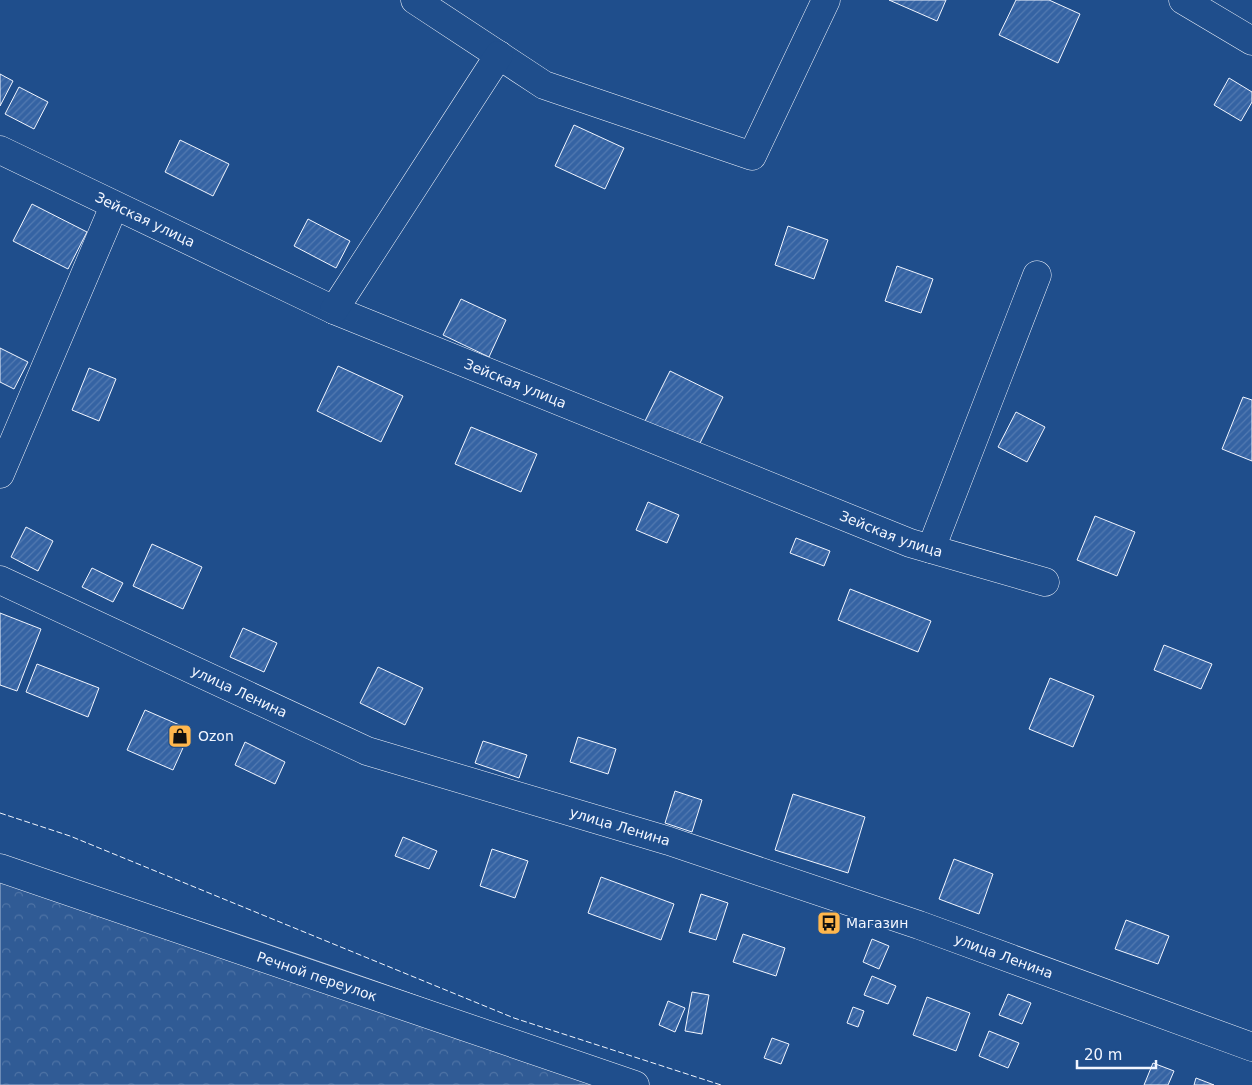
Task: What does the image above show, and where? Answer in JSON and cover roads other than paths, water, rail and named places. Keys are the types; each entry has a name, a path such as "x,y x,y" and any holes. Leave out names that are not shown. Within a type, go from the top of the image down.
{"street":[{"path":"415,0 544,85 752,156 826,0"},
{"path":"1183,0 1252,41"},
{"path":"334,310 499,55"},
{"name":"Зейская улица","path":"0,150 334,310 901,540 1045,582"},
{"path":"0,474 114,206"},
{"path":"931,550 1037,275"},
{"name":"улица Ленина","path":"0,580 367,751 716,856 919,925 1252,1048"},
{"name":"Речной переулок","path":"0,868 635,1085"}],"place":[{"name":"Ozon","path":"180,736"},
{"name":"Магазин","path":"829,923"}]}
